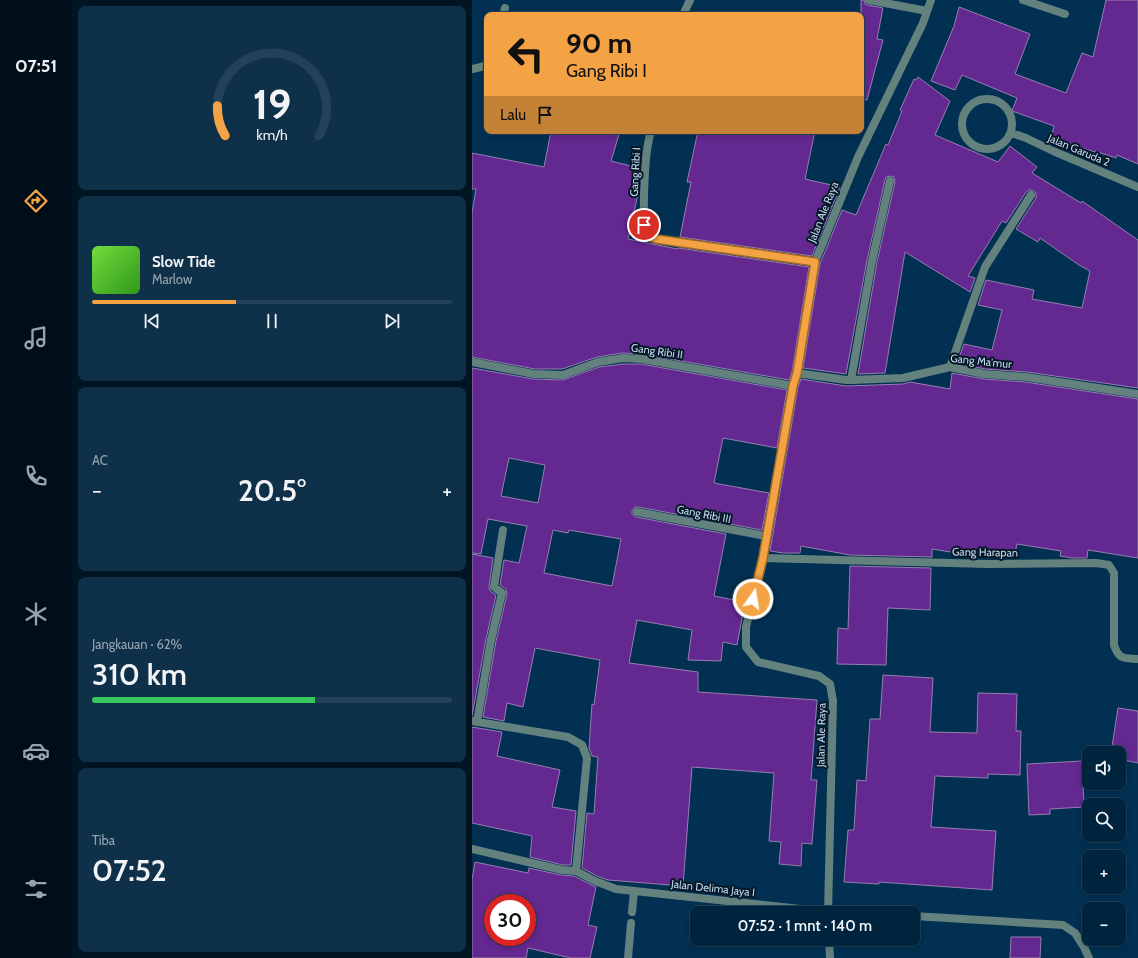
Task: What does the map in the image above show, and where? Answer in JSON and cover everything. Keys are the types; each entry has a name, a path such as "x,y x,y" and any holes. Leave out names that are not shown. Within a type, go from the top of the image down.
{"street":[{"path":"684,12 690,0"},
{"path":"869,0 927,11"},
{"name":"Jalan Ale Raya","path":"828,906 833,701 830,684 819,676 758,662 746,648 746,627 763,558 793,386 797,373 815,262 858,157 923,23 931,0"},
{"path":"1023,0 1065,14"},
{"path":"472,69 484,66"},
{"path":"993,98 1005,106 1012,118 1012,133 1003,145 989,150 974,147 964,136 961,122 966,108 978,99 993,98"},
{"name":"Jalan Garuda 2","path":"1012,133 1138,187"},
{"name":"Gang Ribi I","path":"650,134 647,145 645,168 644,225 646,235 656,239 815,262"},
{"path":"851,380 872,261 890,181"},
{"path":"950,367 985,267 1031,195"},
{"name":"Gang Ribi II","path":"472,362 534,374 563,375 598,362 623,358 642,359 793,386"},
{"name":"Gang Ma'mur","path":"797,373 846,380 903,378 950,367 984,374 1026,377 1138,394"},
{"name":"Gang Ribi III","path":"637,512 766,536"},
{"path":"502,530 494,587 502,593 475,721 568,737 582,745 587,758 576,871"},
{"name":"Gang Harapan","path":"763,558 988,564 1096,563 1109,565 1114,572 1114,645 1117,654 1122,658 1138,659"},
{"name":"Jalan Delima Jaya I","path":"472,849 562,870 576,871 606,886 616,889 773,906"},
{"path":"632,912 634,891"},
{"path":"920,916 1063,925 1075,933 1089,958"},
{"path":"628,958 631,923"},
{"path":"829,946 830,958"}],"building":[{"path":"861,0 864,0 865,4 883,8 877,39 883,40 867,100 864,100 864,12 861,12"},
{"path":"1106,0 1138,0 1138,164 1117,155 1116,158 1051,138 1054,126 1012,111 1017,98 962,75 955,90 931,81 954,26 959,7 1030,34 1015,74 1066,93 1082,53 1093,57"},
{"path":"918,77 950,101 935,135 998,162 1010,146 1037,167 1032,173 1081,203 1082,201 1138,240 1138,388 1027,372 985,369 957,363 964,344 992,350 1002,310 978,305 986,280 1034,290 1032,299 1082,308 1090,271 1040,238 1038,242 1016,229 1036,198 1036,193 1032,190 1026,192 1006,223 1002,221 968,276 975,278 970,292 905,252 885,373 858,374 877,262 895,182 894,177 891,176 886,177 885,180 867,260 846,374 803,368 820,264 842,210 856,215 886,144 888,145 902,111 900,110 914,79 916,80"},
{"path":"550,134 619,134 611,161 639,168 634,193 638,194 628,239 677,249 809,267 792,372 789,380 642,354 622,353 597,357 562,369 535,369 472,357 472,213 476,189 472,189 472,153 544,167"},
{"path":"697,134 814,134 805,179 840,187 812,256 680,237 691,182 687,182"},
{"path":"623,364 641,364 787,390 777,448 723,438 714,483 769,493 762,530 638,507 635,507 632,511 632,514 636,517 726,534 714,596 745,602 737,645 723,642 721,661 688,660 692,630 637,620 629,663 698,672 698,692 817,700 811,780 817,780 812,844 802,843 801,866 779,864 781,842 769,841 774,773 692,767 683,886 608,880 582,868 587,813 594,814 598,757 592,756 589,748 592,704 594,705 600,660 535,648 523,707 507,703 504,721 483,717 496,641 507,594 506,589 500,585 504,560 519,563 527,526 488,519 481,554 472,553 472,368 533,379 563,380 599,367","holes":["509,458 545,465 538,503 501,496","553,530 568,533 569,530 621,539 612,586 544,573"]},
{"path":"952,373 984,379 1025,382 1138,399 1138,558 1088,550 1087,558 1072,558 1060,556 1061,551 1017,544 1014,557 976,551 975,556 932,549 932,557 850,555 801,546 800,553 770,551 798,387 801,379 846,386 903,384 910,382 950,389"},
{"path":"472,554 493,558 489,587 490,591 496,595 486,639 472,716"},
{"path":"850,566 931,568 930,610 888,608 886,665 837,664 838,628 848,629"},
{"path":"883,675 933,678 930,732 977,733 978,693 1017,694 1016,731 1021,731 1020,775 988,774 988,778 935,776 931,827 996,831 992,890 879,882 879,884 844,882 848,830 854,830 857,780 866,781 870,719 880,719"},
{"path":"1118,708 1138,711 1138,763 1126,760 1126,746 1112,746"},
{"path":"472,727 502,732 497,756 560,770 552,807 576,811 571,865 563,865 530,857 532,836 472,823"},
{"path":"1082,761 1082,790 1083,790 1084,798 1082,798 1082,807 1050,809 1050,814 1029,815 1027,764"},
{"path":"475,862 528,873 529,868 561,875 574,876 596,887 588,925 597,927 590,958 571,958 528,948 526,958 472,958 472,880"},
{"path":"1011,937 1041,937 1040,958 1010,958"}],"route":[{"path":"644,225 646,235 656,239 815,262 797,373 793,386 763,558 753,599"}]}
